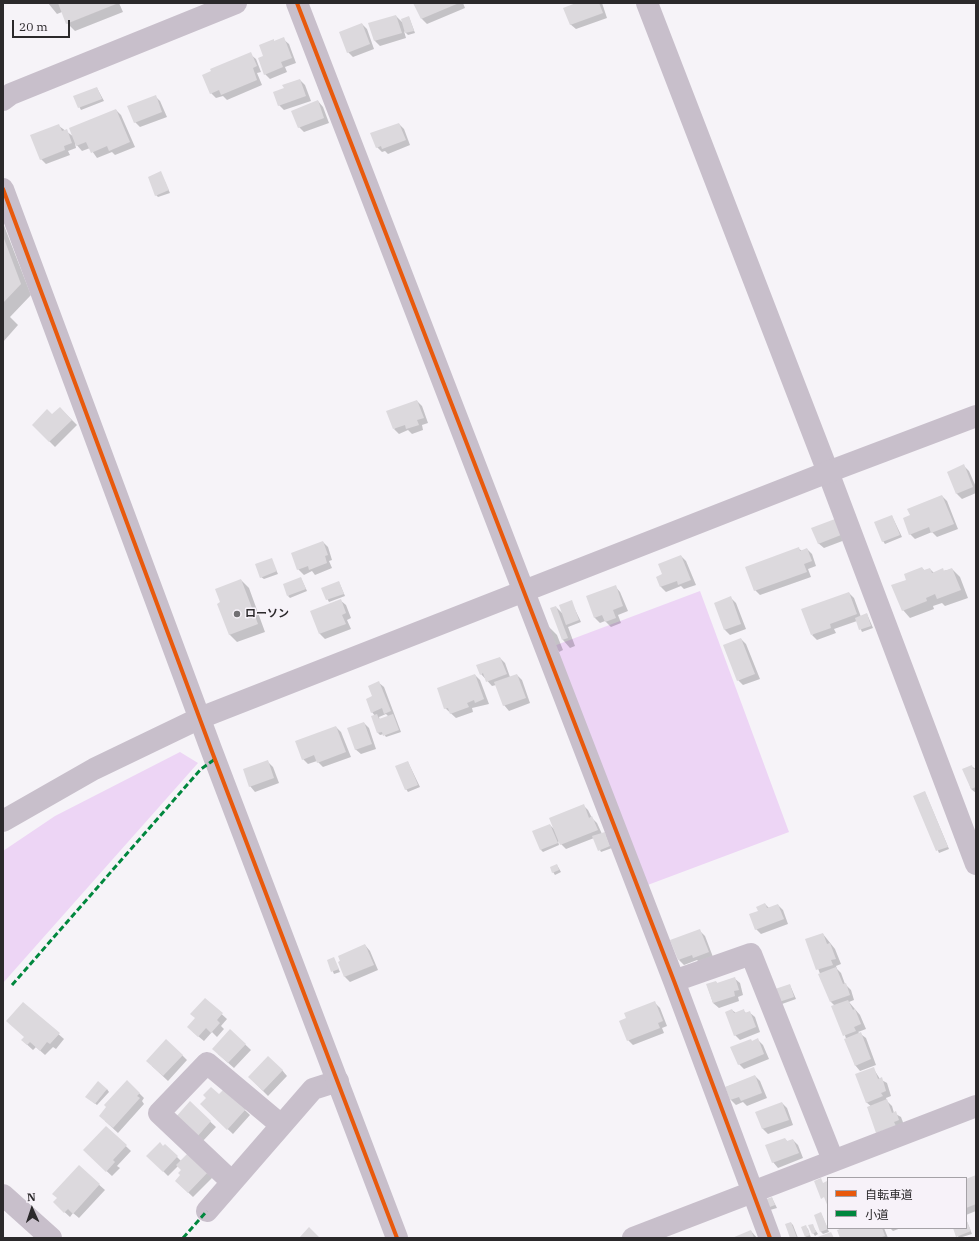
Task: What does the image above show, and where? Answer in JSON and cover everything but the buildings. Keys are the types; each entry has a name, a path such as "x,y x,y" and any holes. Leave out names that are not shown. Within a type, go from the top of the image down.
{"street":[{"path":"3,100 11,94 236,3"},
{"path":"298,3 674,981 751,1192 770,1238"},
{"path":"647,3 828,472 976,864"},
{"path":"3,189 200,718 398,1238"},
{"path":"3,821 94,769 200,718 828,472 976,416"},
{"path":"674,981 751,954 834,1160"},
{"path":"232,1182 159,1113 207,1063 281,1125"},
{"path":"207,1211 313,1089 338,1081"},
{"path":"633,1238 976,1106"},
{"path":"3,1195 51,1238"}],"shaded area":[{"path":"700,591 789,832 645,886 551,647"},
{"path":"180,752 198,763 3,983 3,851 55,816"}],"marked path":[{"path":"12,985 201,769 215,759"},
{"path":"183,1238 207,1211"}],"cycle path":[{"path":"297,3 674,981 770,1238"},
{"path":"3,189 211,749 397,1238"}],"place":[{"name":"ローソン","path":"237,614"}]}
